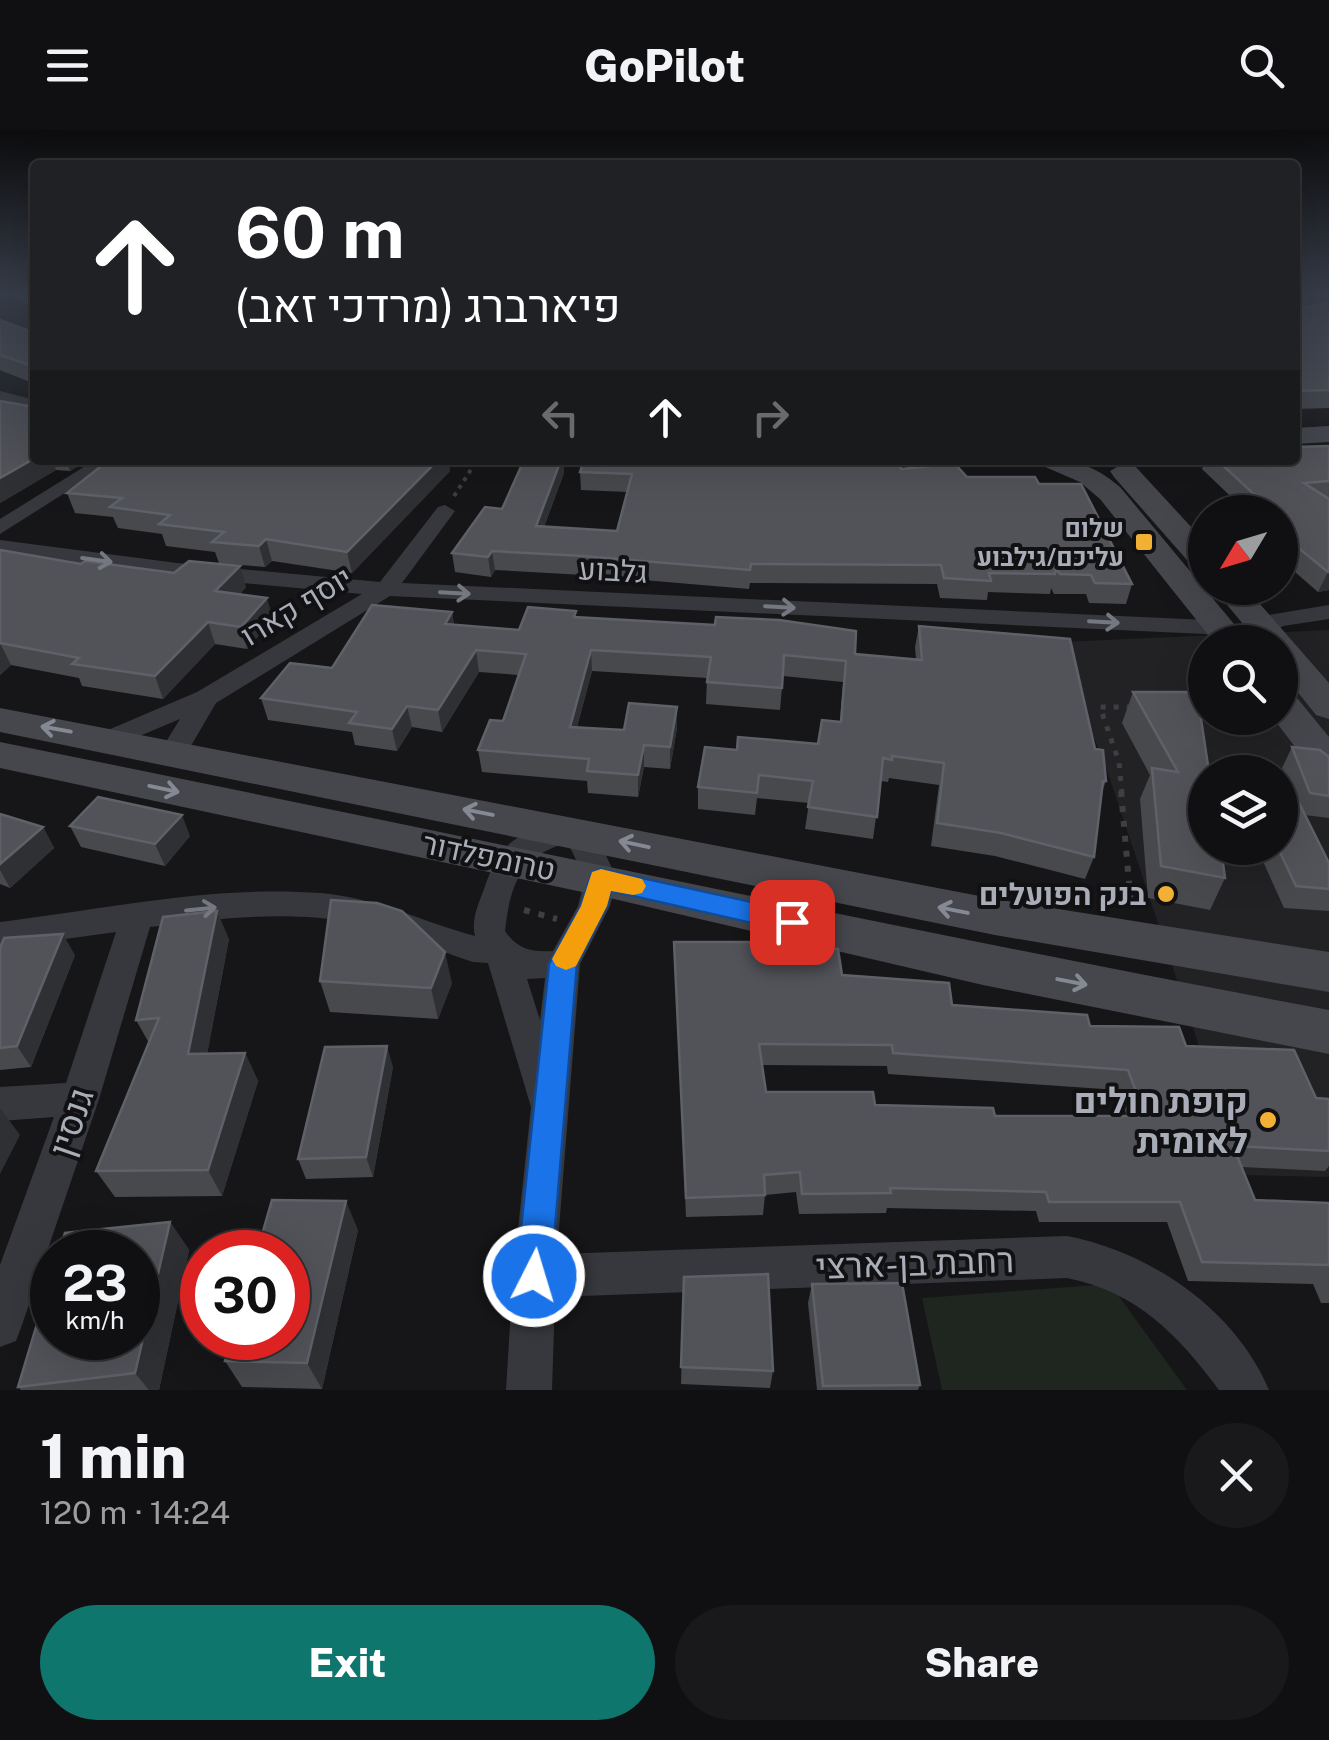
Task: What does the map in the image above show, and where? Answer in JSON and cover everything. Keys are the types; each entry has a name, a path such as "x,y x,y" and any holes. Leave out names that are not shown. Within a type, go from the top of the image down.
{"street":[{"path":"0,396 30,404"},
{"path":"1300,436 1329,434"},
{"path":"0,528 100,465"},
{"path":"1065,465 1090,476 1110,494 1218,625"},
{"path":"1132,470 1188,540"},
{"name":"יוסף קארו","path":"175,750 206,698 386,590 445,510"},
{"name":"גלבוע","path":"0,546 177,570 386,590 1168,625 1188,629"},
{"path":"1243,605 1261,625"},
{"path":"1276,625 1276,620 1329,612"},
{"path":"1298,669 1329,707"},
{"path":"111,739 206,698"},
{"name":"טרומפלדור","path":"0,720 175,750 1068,932 1329,972"},
{"path":"1298,724 1329,764"},
{"name":"טרומפלדור","path":"0,755 601,879 983,965 1329,1032"},
{"path":"529,1390 534,1276 550,1108 563,964 594,906 601,879 584,840 574,831 539,839 510,860 491,914 490,932 501,951 550,1108"},
{"path":"0,934 262,904 320,905 363,912 473,949 501,951 526,966 563,964"},
{"name":"גנסין","path":"1,1321 80,1099 137,916"},
{"path":"0,1104 80,1099"},
{"name":"רחבת בן-ארצי","path":"534,1276 1067,1257 1116,1268 1154,1292 1231,1366 1246,1390"}],"path":[{"path":"445,510 474,465"},
{"path":"1131,906 1119,762 1100,707 1135,707"},
{"path":"514,908 554,917"}],"shaded area":[{"path":"1329,630 1329,1177 1242,1175 1108,773 1064,660 1061,642 1188,636 1188,735 1298,735 1298,631"},
{"path":"1110,1284 1187,1390 942,1390 922,1298"}],"building":[{"path":"30,354 30,365 0,355"},
{"path":"1300,354 1329,354 1329,390 1300,391"},
{"path":"0,401 30,406 30,461 0,478"},
{"path":"1329,446 1329,481 1304,483 1329,499 1329,572 1298,548 1298,495 1255,495 1222,465 1300,465 1300,447"},
{"path":"103,465 433,465 347,552 266,539 259,546 212,542 224,532 159,524 170,515 110,507 122,498 67,493"},
{"path":"522,465 559,465 536,526 617,531 632,474 580,472 582,465 900,465 901,469 956,465 967,477 1035,477 1039,484 1081,484 1132,584 1095,583 1091,575 1060,574 1056,568 1055,574 989,573 991,581 944,578 941,565 751,564 750,570 583,556 492,551 488,557 452,553 485,507 502,509"},
{"path":"0,550 81,564 85,561 174,573 189,561 240,566 215,591 267,598 241,627 208,622 155,676 72,664 79,658 0,643"},
{"path":"372,605 452,612 445,624 519,630 528,607 576,611 574,617 715,625 716,617 779,620 856,631 855,654 922,660 919,626 1070,639 1095,749 1103,750 1106,781 1094,857 1001,833 937,823 944,763 883,758 877,817 808,807 813,781 759,775 757,793 698,787 705,747 737,750 738,737 818,744 822,720 841,722 846,661 784,655 782,688 707,682 711,657 591,650 570,727 624,730 629,703 677,707 670,747 644,745 638,775 587,771 589,759 478,750 490,720 503,721 526,654 476,650 438,710 407,706 392,729 349,723 357,712 261,698 290,663 332,668"},
{"path":"1133,692 1188,692 1188,735 1203,735 1206,755 1188,755 1188,865 1223,865 1225,878 1161,866 1152,768 1178,772"},
{"path":"1292,747 1320,750 1329,757 1329,796 1310,793"},
{"path":"98,797 182,815 155,844 70,826"},
{"path":"1298,801 1329,863 1329,889 1296,886 1286,865 1298,865"},
{"path":"0,814 43,827 0,864"},
{"path":"331,900 377,903 402,911 445,952 431,988 320,981"},
{"path":"217,911 188,1054 245,1053 208,1170 96,1171 159,1018 136,1020 163,917"},
{"path":"63,934 17,1046 0,1048 0,948 4,938"},
{"path":"674,942 753,942 753,949 838,949 842,975 949,983 952,1005 1087,1015 1090,1026 1179,1027 1186,1046 1294,1050 1316,1098 1329,1099 1329,1151 1233,1146 1255,1200 1329,1203 1329,1265 1202,1262 1180,1202 1049,1202 1046,1192 890,1188 891,1193 802,1194 800,1172 764,1175 765,1195 686,1198","holes":["759,1044 892,1045 893,1053 1128,1070 1145,1116 995,1116 993,1108 875,1105 873,1092 766,1092"]},
{"path":"387,1046 366,1157 298,1159 325,1047"},
{"path":"272,1200 346,1201 310,1351 310,1230 263,1230"},
{"path":"170,1222 160,1265 160,1230 94,1230"},
{"path":"768,1274 773,1371 681,1367 684,1277"},
{"path":"902,1283 920,1385 823,1386 812,1284"},
{"path":"30,1347 30,1360 138,1360 135,1373 18,1387"},
{"path":"225,1360 308,1360 307,1363"}],"slow traffic":[{"path":"566,959 594,906 601,879 633,886"}],"place":[{"name":"שלום עליכם/גילבוע","path":"1144,542"},
{"name":"בנק הפועלים","path":"1166,894"},
{"name":"קופת חולים לאומית","path":"1268,1120"}],"route":[{"path":"534,1276 563,964 594,906 601,879 792,922"}]}
